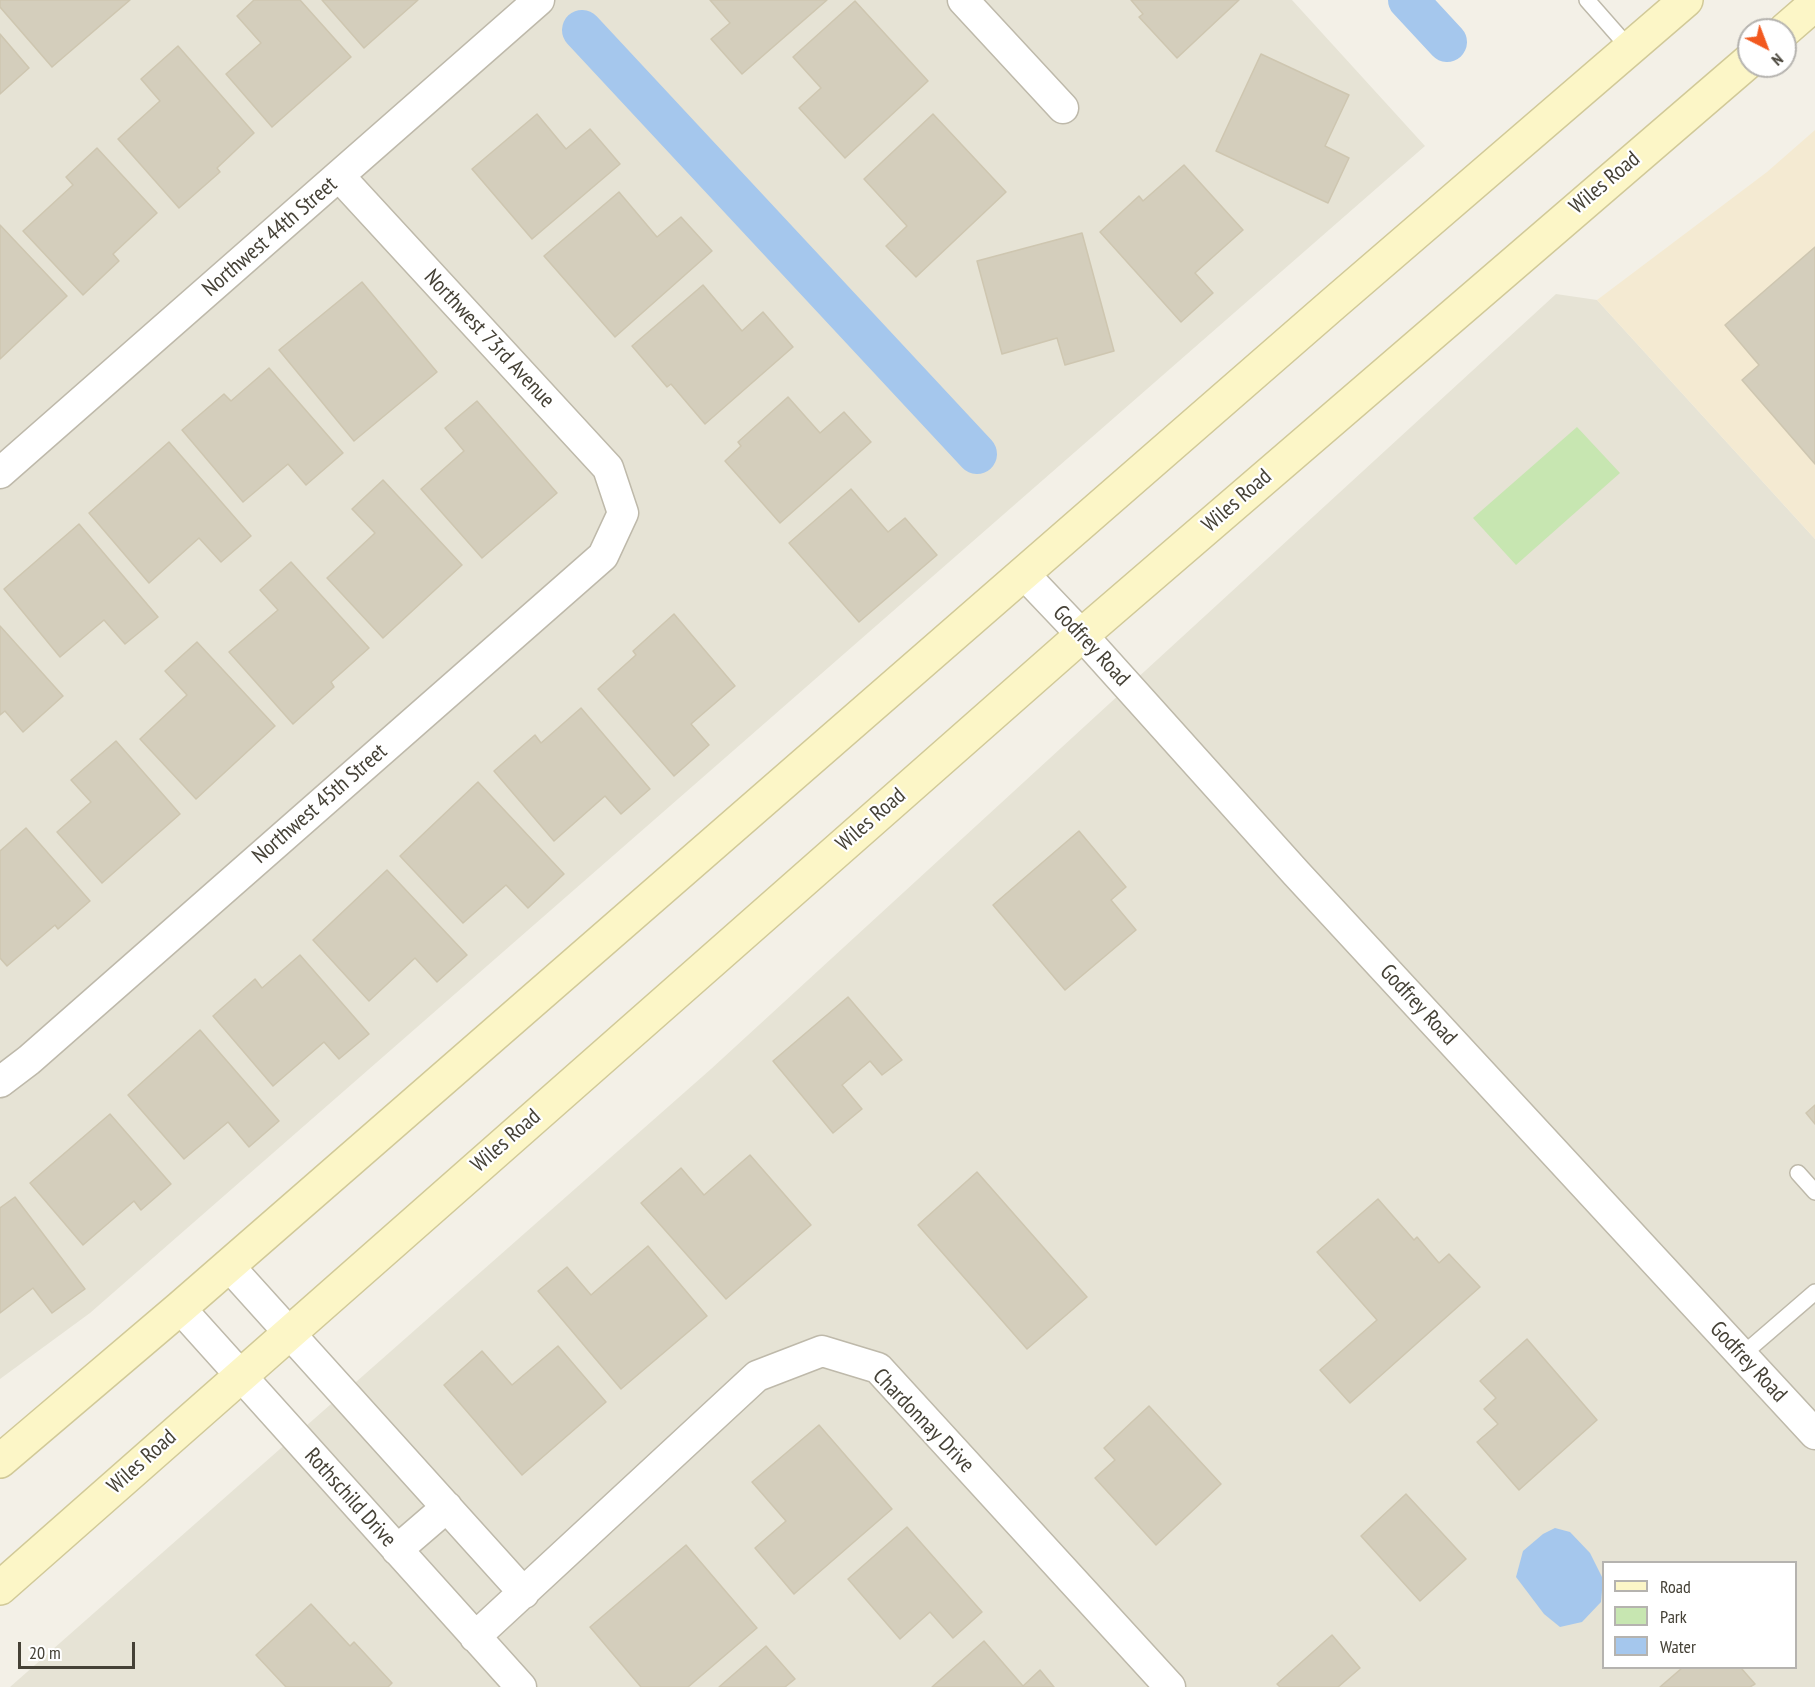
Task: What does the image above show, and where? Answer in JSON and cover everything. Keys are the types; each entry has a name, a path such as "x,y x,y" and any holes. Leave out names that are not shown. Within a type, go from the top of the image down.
{"main road":[{"path":"0,1461 180,1308 1023,573 1686,0"},
{"path":"1797,20 1815,4"},
{"name":"Wiles Road","path":"0,1588 1082,635 1737,71"}],"street":[{"name":"Northwest 44th Street","path":"0,473 539,0"},
{"path":"963,0 1063,108"},
{"name":"Northwest 73rd Avenue","path":"339,176 608,468 623,513"},
{"name":"Northwest 45th Street","path":"0,1082 38,1052 603,556 623,513"},
{"name":"Godfrey Road","path":"1023,573 1815,1434"},
{"path":"228,1265 524,1593"},
{"name":"Rothschild Drive","path":"180,1308 521,1687"},
{"name":"Chardonnay Drive","path":"475,1636 757,1376 822,1351 878,1368 1170,1687"},
{"path":"397,1550 447,1507"}],"lane":[{"path":"1587,0 1630,49"},
{"path":"1798,1173 1815,1192"},
{"path":"1742,1355 1815,1292"}],"shaded area":[{"path":"0,0 1292,0 1425,146 90,1313 0,1379"},
{"path":"1815,130 1815,539 1597,300 1767,172"},
{"path":"1556,294 1597,300 1815,539 1815,1687 10,1687 711,1069"}],"green space":[{"path":"1577,427 1620,473 1516,565 1473,518"}],"water":[{"path":"1555,1528 1570,1532 1590,1553 1602,1577 1601,1602 1582,1622 1560,1627 1544,1614 1516,1577 1523,1551 1543,1534"}],"building":[{"path":"0,0 130,0 52,67 0,7"},
{"path":"254,0 300,0 351,57 272,127 226,74 261,43 237,16"},
{"path":"322,0 418,0 364,48"},
{"path":"710,0 827,0 742,74 711,39 730,23"},
{"path":"1131,0 1239,0 1177,58 1139,17 1143,14"},
{"path":"855,1 928,81 845,158 799,108 821,88 793,57"},
{"path":"0,34 29,68 0,94"},
{"path":"178,46 254,133 217,168 220,172 179,208 118,139 160,101 141,79"},
{"path":"1261,54 1349,95 1325,146 1349,158 1328,203 1216,151"},
{"path":"537,114 566,149 590,129 620,164 532,239 472,169"},
{"path":"933,114 1006,192 916,277 886,246 907,226 864,179"},
{"path":"97,148 157,213 113,254 119,261 83,295 23,231 73,185 66,177"},
{"path":"1184,165 1243,230 1195,273 1213,293 1181,322 1100,232 1139,196 1143,201"},
{"path":"619,192 657,237 681,217 712,251 615,337 544,256"},
{"path":"0,225 67,296 0,359"},
{"path":"1082,233 1114,351 1065,365 1057,338 1002,354 977,261"},
{"path":"1815,247 1815,464 1742,380 1759,365 1725,325"},
{"path":"362,282 437,372 354,441 279,350"},
{"path":"703,285 742,331 763,312 793,347 705,424 671,384 667,387 632,346"},
{"path":"269,368 343,453 306,485 288,464 243,502 182,430 224,394 231,401"},
{"path":"788,397 820,433 844,412 871,442 780,523 725,461 741,446 738,442"},
{"path":"477,401 557,493 482,558 421,489 464,451 445,428"},
{"path":"169,442 251,536 221,562 199,538 149,583 89,513"},
{"path":"383,480 462,565 383,638 327,578 375,533 352,509"},
{"path":"851,489 888,532 905,518 937,555 859,622 789,543"},
{"path":"79,524 158,617 125,644 104,620 60,657 4,589"},
{"path":"291,562 369,648 331,682 334,687 293,724 229,652 278,610 260,590"},
{"path":"674,614 735,686 691,724 709,745 674,776 598,689 636,655 633,651"},
{"path":"0,626 63,696 23,732 5,711 0,715"},
{"path":"197,642 275,726 196,799 140,739 187,695 165,671"},
{"path":"581,708 650,789 621,814 605,796 554,841 494,771 535,735 541,743"},
{"path":"116,741 180,814 102,883 57,832 91,802 71,780"},
{"path":"478,782 564,874 528,908 506,885 463,923 400,856"},
{"path":"26,828 90,901 58,929 55,925 7,966 0,958 0,851"},
{"path":"1079,831 1126,887 1111,900 1136,930 1065,990 993,905"},
{"path":"387,870 467,955 437,982 415,958 369,1001 313,940"},
{"path":"300,955 369,1034 339,1059 324,1042 273,1086 213,1016 255,979 262,988"},
{"path":"848,997 902,1060 882,1075 870,1061 842,1085 862,1109 833,1133 773,1061"},
{"path":"200,1030 279,1121 249,1147 228,1122 184,1159 128,1095"},
{"path":"1815,1105 1815,1124 1806,1113"},
{"path":"110,1114 171,1184 141,1210 134,1201 83,1245 30,1183"},
{"path":"750,1155 811,1225 726,1299 641,1203 681,1168 704,1195"},
{"path":"977,1172 1087,1297 1027,1349 918,1225"},
{"path":"15,1197 85,1289 52,1313 33,1288 0,1313 0,1208"},
{"path":"1378,1199 1414,1240 1417,1237 1439,1263 1449,1254 1480,1287 1350,1403 1320,1370 1377,1320 1317,1252"},
{"path":"648,1246 707,1316 621,1389 538,1291 567,1267 591,1295"},
{"path":"1527,1339 1597,1420 1519,1490 1477,1442 1498,1424 1484,1409 1496,1398 1480,1381"},
{"path":"558,1346 606,1402 522,1475 444,1385 482,1351 512,1385"},
{"path":"1149,1406 1221,1484 1156,1545 1095,1478 1115,1460 1104,1448"},
{"path":"819,1425 892,1509 794,1594 755,1548 786,1521 752,1482"},
{"path":"1406,1494 1466,1559 1420,1601 1361,1536"},
{"path":"907,1527 982,1612 953,1638 930,1612 900,1639 848,1579"},
{"path":"686,1545 757,1628 688,1687 641,1687 590,1627"},
{"path":"311,1604 350,1646 354,1642 392,1683 388,1687 286,1687 256,1655"},
{"path":"1332,1635 1360,1668 1338,1687 1280,1687 1277,1684"},
{"path":"984,1641 1023,1686 1040,1670 1054,1687 932,1687"},
{"path":"766,1646 795,1679 785,1687 719,1687"},
{"path":"1681,1669 1742,1669 1755,1684 1750,1687 1660,1687"}],"waterway":[{"path":"1408,0 1447,42"},
{"path":"582,30 977,454"}]}
